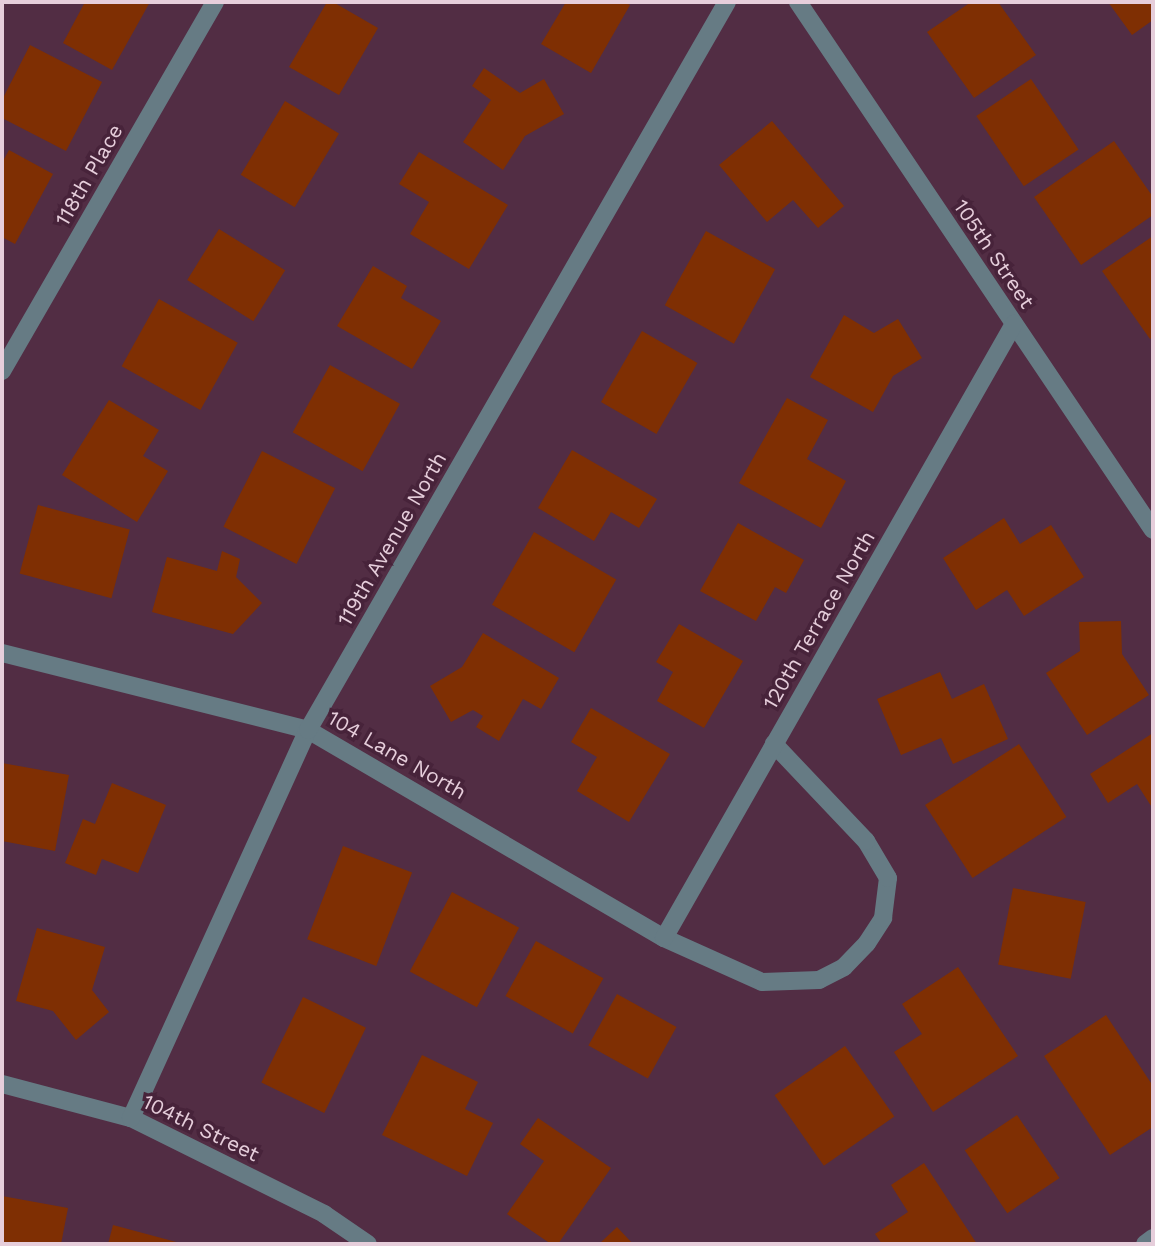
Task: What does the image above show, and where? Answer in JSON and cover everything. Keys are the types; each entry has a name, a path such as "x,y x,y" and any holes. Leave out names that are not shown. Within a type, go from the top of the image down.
{"street":[{"name":"118th Place","path":"2,371 215,2"},
{"name":"119th Avenue North","path":"131,1118 309,730 727,2"},
{"name":"105th Street","path":"798,2 1153,530"},
{"name":"120th Terrace North","path":"664,938 1014,324"},
{"name":"104 Lane North","path":"2,653 309,730 664,938 762,982 819,980 844,967 867,943 883,918 888,878 866,841 774,744"},
{"name":"104th Street","path":"2,1084 131,1118 324,1214 368,1244"},
{"path":"1145,1244 1153,1238"}],"building":[{"path":"85,2 150,2 112,70 63,43"},
{"path":"327,2 333,2 378,28 339,95 289,67"},
{"path":"566,2 624,2 630,5 591,73 541,44"},
{"path":"971,2 998,2 1036,55 974,98 927,32"},
{"path":"1108,2 1153,2 1153,20 1132,35"},
{"path":"30,45 102,82 66,151 2,118 2,100"},
{"path":"484,68 520,93 544,79 564,114 525,136 503,170 463,142 491,100 472,86"},
{"path":"1031,79 1079,149 1024,186 976,116"},
{"path":"285,101 339,133 295,207 241,175"},
{"path":"772,121 844,206 818,228 793,200 767,222 719,165"},
{"path":"1114,141 1153,197 1153,215 1081,265 1034,197"},
{"path":"9,150 53,174 15,244 2,237 2,163"},
{"path":"419,152 508,205 469,269 410,234 429,202 399,184"},
{"path":"219,229 285,270 253,321 187,280"},
{"path":"706,231 775,269 734,344 665,305"},
{"path":"1153,236 1153,337 1150,339 1102,271"},
{"path":"373,266 407,286 401,298 441,321 412,369 337,326"},
{"path":"159,299 238,343 200,410 122,366"},
{"path":"844,315 874,333 898,319 922,358 893,376 873,412 810,377"},
{"path":"642,331 697,363 656,434 601,402"},
{"path":"330,365 400,404 363,471 293,432"},
{"path":"787,398 828,420 807,459 846,481 821,528 739,483"},
{"path":"109,400 159,430 143,456 168,471 137,522 62,475"},
{"path":"572,450 657,499 639,528 611,512 594,541 538,508"},
{"path":"262,451 335,488 296,564 223,527"},
{"path":"38,505 130,530 111,598 20,574"},
{"path":"1004,518 1020,544 1051,525 1084,577 1024,616 1007,590 976,610 943,558"},
{"path":"738,523 804,560 786,593 775,587 756,621 700,591"},
{"path":"534,532 616,580 574,652 492,605"},
{"path":"222,551 240,559 236,577 262,603 233,634 152,612 167,557 217,571"},
{"path":"1121,621 1122,654 1149,695 1087,735 1046,673 1080,651 1079,622"},
{"path":"679,624 743,661 704,728 657,701 673,672 656,662"},
{"path":"483,633 559,678 541,709 523,699 499,741 476,727 483,716 473,710 451,722 430,686 462,667"},
{"path":"940,672 952,699 984,684 1008,739 953,764 941,738 901,755 877,699"},
{"path":"591,708 670,754 629,822 577,791 597,757 571,742"},
{"path":"1153,733 1153,809 1137,784 1108,803 1090,774"},
{"path":"1019,744 1066,817 972,878 925,805"},
{"path":"2,763 69,775 55,851 2,841"},
{"path":"112,783 166,805 138,873 102,859 96,875 65,863 83,819 95,824"},
{"path":"343,846 412,873 376,966 307,939"},
{"path":"1013,888 1086,902 1071,979 998,965"},
{"path":"452,892 519,928 477,1007 410,971"},
{"path":"37,928 105,947 92,990 109,1012 76,1040 53,1011 16,1001"},
{"path":"536,941 603,978 573,1033 505,996"},
{"path":"958,967 1018,1056 933,1112 894,1052 922,1034 902,1004"},
{"path":"617,994 676,1027 648,1079 588,1046"},
{"path":"303,997 366,1028 324,1113 261,1082"},
{"path":"1106,1015 1153,1086 1153,1127 1110,1155 1044,1056"},
{"path":"845,1046 894,1116 824,1166 775,1095"},
{"path":"422,1055 478,1082 465,1109 493,1123 467,1176 382,1135"},
{"path":"1017,1115 1059,1178 1007,1213 965,1150"},
{"path":"538,1118 611,1168 558,1244 551,1244 507,1214 544,1161 520,1144"},
{"path":"924,1163 977,1244 882,1244 875,1234 908,1212 891,1185"},
{"path":"2,1196 68,1208 61,1244 2,1244"},
{"path":"113,1225 180,1243 180,1244 108,1244"},
{"path":"617,1227 633,1244 599,1244"}]}
